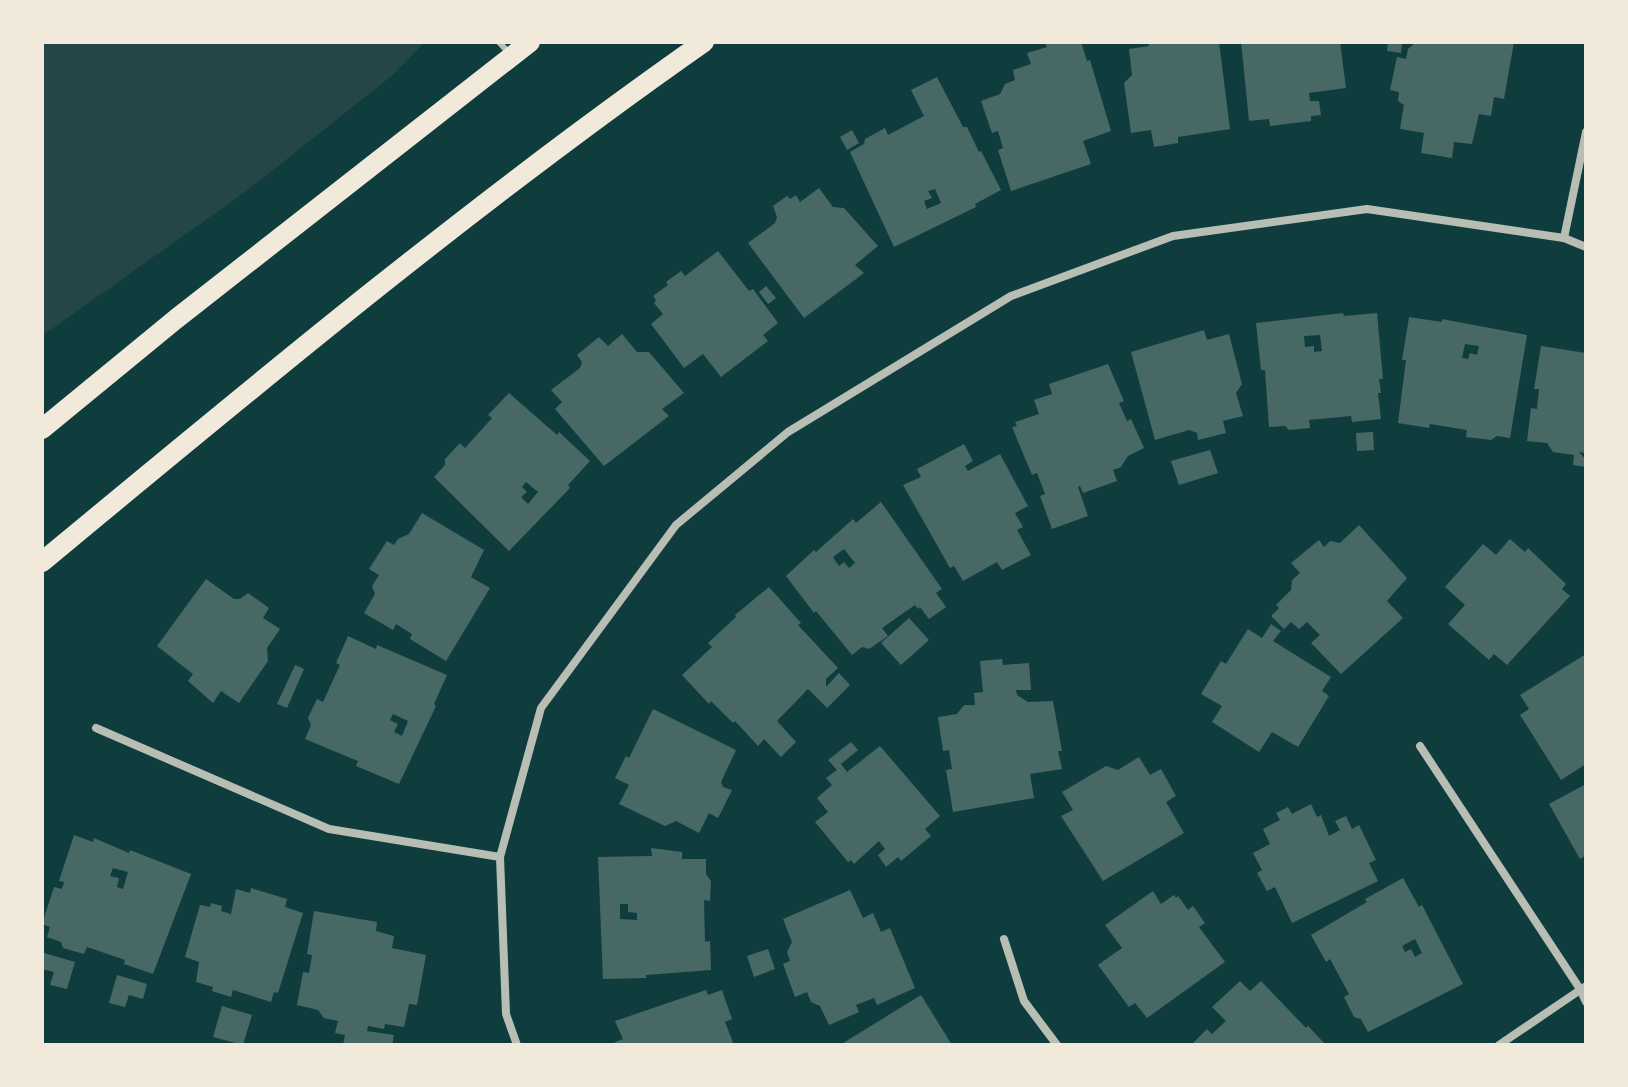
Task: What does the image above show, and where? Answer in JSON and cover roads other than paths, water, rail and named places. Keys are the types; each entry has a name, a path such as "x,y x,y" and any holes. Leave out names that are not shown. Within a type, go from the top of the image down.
{"main road":[{"path":"42,429 508,46 530,42"},
{"path":"42,562 455,226 704,42"}],"street":[{"path":"1564,238 1586,132"},
{"path":"517,1045 506,1014 500,857 541,708 676,525 788,432 1011,296 1173,236 1367,209 1564,238 1586,247"},
{"path":"96,728 329,829 500,857"},
{"path":"1420,746 1583,987 1586,1002"},
{"path":"1004,939 1024,1001 1057,1045"},
{"path":"1499,1045 1583,987"}]}
